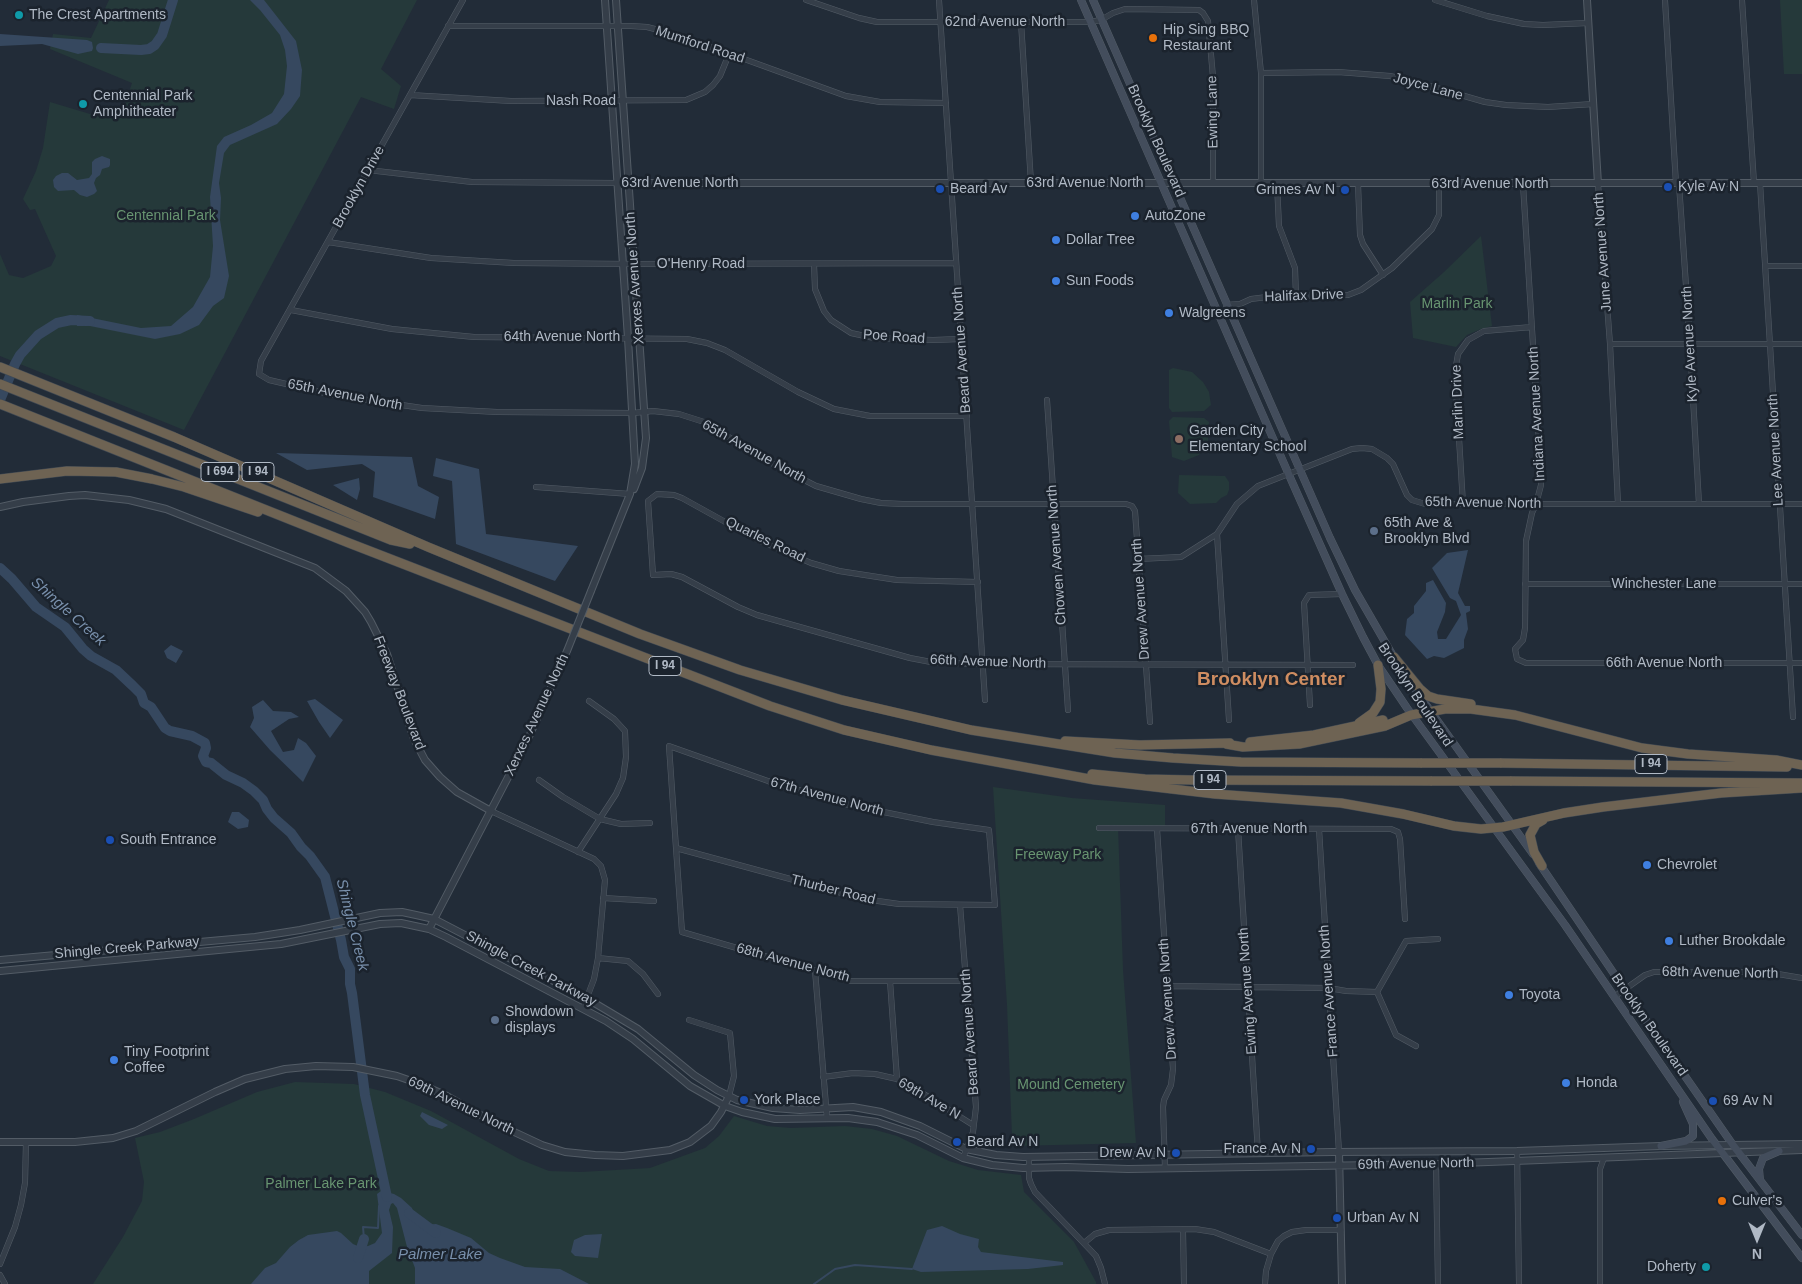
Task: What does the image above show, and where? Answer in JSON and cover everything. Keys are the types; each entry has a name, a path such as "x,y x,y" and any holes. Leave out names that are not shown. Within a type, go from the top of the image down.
{"highway":[{"name":"I 94","path":"1,368 207,451 428,547 640,634 740,670 870,708 932,722 1008,737 1096,750 1212,761 1266,763 1802,766"},
{"name":"I 694","path":"0,384 391,540 428,547"},
{"name":"I 94","path":"4,405 350,543 784,710 878,739 990,761 1075,773 1145,779 1802,783"},
{"path":"0,479 67,471 101,471 127,474 197,492 350,543"},
{"path":"1394,657 1420,689 1432,698 1497,708 1523,714 1546,723"},
{"path":"1349,728 1368,717 1378,706 1381,694 1378,666"},
{"path":"1008,737 1140,745 1226,744 1291,739 1430,711 1462,709 1515,715 1642,748 1682,754 1776,760 1802,766"},
{"path":"1226,744 1243,747 1277,747 1299,744 1386,726 1407,716"},
{"path":"990,761 1095,780 1215,794 1341,803 1404,814 1454,826 1495,828 1603,807 1664,799 1802,788"},
{"path":"1542,866 1534,852 1530,835 1536,824 1548,817"}],"main road":[{"name":"Brooklyn Boulevard","path":"1081,0 1342,594 1378,666 1407,716 1495,828 1718,1146 1802,1258"},
{"name":"Brooklyn Boulevard","path":"1093,0 1342,565 1394,657 1430,711 1513,824 1624,990 1733,1144 1802,1235"},
{"path":"1661,1146 1686,1141 1690,1139 1694,1132 1693,1124 1676,1086"},
{"path":"1760,1181 1759,1169 1763,1158 1779,1151"}],"street":[{"name":"Brooklyn Drive","path":"259,374 261,362 463,0"},
{"name":"Xerxes Avenue North","path":"429,929 528,739 592,591 630,494 635,464 633,413 605,0"},
{"name":"Xerxes Avenue North","path":"616,0 644,412 645,450 638,482 630,494"},
{"name":"62nd Avenue North","path":"806,0 859,18 877,22 1090,22 1101,20 1124,9 1194,9 1203,13"},
{"name":"Beard Avenue North","path":"939,0 985,700"},
{"path":"1254,0 1261,73 1261,184"},
{"path":"1435,0 1487,16 1524,24 1588,23"},
{"name":"June Avenue North","path":"1587,0 1610,344 1618,504"},
{"name":"Kyle Avenue North","path":"1665,0 1690,344 1699,504"},
{"name":"Lee Avenue North","path":"1742,0 1771,344 1793,717"},
{"name":"Ewing Lane","path":"1203,13 1208,21 1213,78 1213,183"},
{"path":"1021,22 1031,183"},
{"name":"Mumford Road","path":"448,26 647,27 663,30 846,96 880,102 946,103"},
{"name":"Nash Road","path":"410,95 489,101 675,101 696,97 713,85 720,76 729,54"},
{"name":"Joyce Lane","path":"1261,73 1338,72 1390,76 1506,106 1534,107 1593,104"},
{"name":"63rd Avenue North","path":"368,170 472,182 1802,183"},
{"path":"1277,184 1279,226 1295,268 1296,296"},
{"path":"1358,184 1360,235 1363,244 1383,275"},
{"name":"Halifax Drive","path":"1226,305 1240,304 1263,297 1348,295 1361,290 1383,275 1432,229 1439,215 1439,184"},
{"name":"Indiana Avenue North","path":"1523,184 1541,474 1541,484 1526,541 1525,634 1523,640 1515,649 1517,659 1526,663"},
{"name":"O'Henry Road","path":"328,242 392,253 514,263 956,263"},
{"name":"Poe Road","path":"814,264 815,289 824,311 831,320 851,333 874,338 961,339"},
{"path":"1765,266 1802,266"},
{"name":"64th Avenue North","path":"291,310 392,329 474,337 674,337 707,343 741,359 815,401 852,413 888,417 967,416"},
{"name":"Marlin Drive","path":"1463,504 1455,372 1458,354 1468,340 1484,331 1532,327"},
{"path":"1610,344 1802,344"},
{"name":"65th Avenue North","path":"259,374 270,380 334,395 422,408 497,412 672,412 704,422 795,476 816,486 881,503 1126,504 1132,506"},
{"name":"Chowen Avenue North","path":"1047,400 1068,710"},
{"name":"65th Avenue North","path":"1138,559 1180,557 1217,534 1237,504 1258,486 1352,450 1372,449 1380,452 1393,464 1407,495 1412,500 1426,504 1802,504"},
{"path":"536,487 630,494"},
{"name":"Quarles Road","path":"648,501 657,494 674,495 756,539 811,563 839,571 896,580 978,582"},
{"name":"Freeway Boulevard","path":"0,507 62,496 85,495 129,500 166,509 315,568 346,591 371,622 387,654 414,739 425,760 440,777 457,792 491,811 594,859 601,866 605,880 598,958 594,979 583,1008"},
{"name":"66th Avenue North","path":"648,501 652,574 671,574 682,577 757,615 888,652 931,662 983,664 1353,665"},
{"name":"Drew Avenue North","path":"1132,506 1135,511 1150,722"},
{"path":"1217,534 1229,720"},
{"name":"Winchester Lane","path":"1526,584 1802,584"},
{"path":"1310,705 1304,609 1306,598 1309,595 1342,594"},
{"name":"66th Avenue North","path":"1526,663 1802,662"},
{"path":"578,852 616,794 623,778 627,743 626,731 614,719 589,701"},
{"name":"67th Avenue North","path":"676,848 669,746 768,781 849,805 933,822 989,830 995,904"},
{"path":"538,780 600,819 621,824 650,823"},
{"name":"67th Avenue North","path":"1099,828 1391,829 1398,832 1400,839 1405,919"},
{"name":"Drew Avenue North","path":"1157,829 1173,1077 1163,1107 1165,1168"},
{"name":"Ewing Avenue North","path":"1238,829 1258,1153"},
{"name":"France Avenue North","path":"1319,829 1339,1152"},
{"name":"Thurber Road","path":"676,848 864,899 899,904 995,904"},
{"name":"68th Avenue North","path":"676,848 682,932 850,981 966,981"},
{"path":"603,898 654,900"},
{"name":"Beard Avenue North","path":"960,904 976,1107 973,1125 963,1158"},
{"name":"Shingle Creek Parkway","path":"0,960 255,937 380,913 402,912 434,919 586,998 638,1028 694,1075 729,1096 773,1108 800,1110 853,1107 881,1112 920,1126 966,1149 996,1155 1029,1157"},
{"name":"Shingle Creek Parkway","path":"0,971 260,947 327,936 380,924 401,924 429,929 583,1008 633,1039 690,1086 725,1106 742,1112 775,1119 848,1118 877,1122 917,1135 963,1158 992,1165 1029,1167"},
{"path":"1378,992 1406,941 1438,939"},
{"path":"598,958 628,961 643,974 658,994"},
{"path":"815,970 827,1118"},
{"name":"68th Avenue North","path":"1614,997 1645,975 1654,972 1773,972 1802,978"},
{"path":"890,981 897,1079"},
{"path":"1168,986 1329,988 1346,991 1378,992"},
{"path":"1378,992 1396,1035 1416,1046"},
{"path":"689,1020 730,1033 734,1076 729,1096"},
{"name":"69th Avenue North","path":"0,1142 75,1142 113,1138 152,1124 228,1086 263,1074 305,1067 353,1067 397,1076 420,1084 529,1140 554,1149 580,1154 623,1156 678,1148 699,1137 711,1126 725,1106 729,1096"},
{"name":"69th Ave N","path":"823,1077 853,1073 875,1074 897,1079 916,1088 973,1125"},
{"path":"0,1264 15,1227 21,1205 26,1142"},
{"name":"69th Avenue North","path":"1029,1157 1517,1151 1718,1146 1733,1144 1802,1144"},
{"name":"69th Avenue North","path":"1029,1167 1165,1168 1436,1164 1802,1150"},
{"path":"1517,1151 1519,1284"},
{"path":"1339,1152 1342,1284"},
{"path":"1029,1157 1029,1178 1035,1192 1096,1256 1105,1284"},
{"path":"1600,1284 1600,1169 1604,1158"},
{"path":"1436,1164 1438,1284"},
{"path":"1084,1243 1095,1234 1109,1230 1204,1230 1214,1232 1270,1254"},
{"path":"1183,1230 1184,1284"},
{"path":"1265,1284 1270,1254 1278,1241 1292,1232 1342,1230"},
{"path":"0,1276 5,1284"}],"green space":[{"name":"Centennial Park","path":"109,0 417,0 381,69 401,86 394,109 361,97 184,430 0,356 0,254 9,275 23,278 51,266 56,256 35,209 30,210 23,199 36,171 43,148 50,102 100,117 124,107 132,83 50,49 53,34 91,38"},
{"path":"1780,0 1802,0 1802,74 1784,74"},
{"name":"Marlin Park","path":"1481,236 1492,326 1467,335 1456,347 1413,338 1410,302"},
{"path":"1173,368 1192,372 1203,382 1209,392 1211,405 1204,411 1172,412 1169,408 1169,370"},
{"path":"1173,417 1204,418 1209,422 1208,441 1199,455 1184,461 1172,457 1169,421"},
{"path":"1179,475 1225,476 1229,482 1229,490 1227,495 1216,503 1190,504 1178,493"},
{"name":"Mound Cemetery","path":"993,787 1072,798 1165,805 1165,826 1118,826 1123,970 1136,1143 1014,1146"},
{"name":"Palmer Lake Park","path":"295,1082 354,1084 385,1092 431,1111 519,1159 549,1171 581,1172 650,1168 705,1148 719,1136 734,1116 767,1126 791,1128 845,1126 872,1129 897,1136 949,1161 978,1170 1021,1175 1024,1192 1074,1242 1096,1284 93,1284 123,1237 142,1201 144,1182 135,1138 160,1132 257,1092"}],"water":[{"path":"250,0 264,0 296,41 302,70 300,96 277,124 230,145 224,153 219,183 221,198 220,220 229,276 224,298 213,306 199,325 180,334 155,339 90,326 77,326 77,315 141,328 171,326 193,307 210,277 213,246 210,197 217,146 224,137 272,113 284,94 287,66 285,50 280,35"},
{"path":"0,34 87,40 92,42 93,48 92,51 78,54 42,44 0,46"},
{"path":"102,156 110,159 110,165 102,169 100,175 96,178 94,183 97,191 94,194 87,197 80,195 74,190 58,191 54,187 53,180 62,173 68,173 77,180 89,178 92,174 92,162"},
{"path":"276,453 412,457 418,486 439,497 435,519 373,497 375,472 362,464 307,470"},
{"path":"436,458 479,469 486,534 578,546 555,581 456,544 452,481 433,476"},
{"path":"359,478 360,489 357,500 333,485"},
{"path":"1468,550 1458,593 1465,606 1470,606 1470,611 1466,613 1468,629 1464,640 1464,648 1444,658 1434,656 1427,659 1405,635 1407,619 1414,613 1414,606 1426,591 1426,583 1433,580 1446,603 1445,612 1437,632 1438,639 1446,639 1461,615 1456,601 1450,598 1432,568 1447,553"},
{"path":"171,645 183,651 176,663 167,658 164,651"},
{"path":"315,699 343,720 330,738 307,701"},
{"path":"263,700 273,711 291,712 299,717 289,719 271,731 283,752 294,750 298,738 306,743 316,756 303,782 270,750 250,727 254,718 252,707"},
{"path":"232,812 239,812 249,820 248,827 238,829 228,822"},
{"path":"422,1112 448,1125 442,1129 429,1125 420,1116"},
{"name":"Palmer Lake","path":"381,1191 401,1198 412,1208 415,1218 423,1225 436,1224 447,1228 471,1238 489,1253 525,1267 560,1269 589,1284 415,1284 415,1268 407,1247 397,1208 393,1203 389,1210 393,1227 392,1253 369,1271 369,1284 251,1284 265,1268 276,1263 290,1247 308,1235 337,1231 353,1244 360,1247 375,1243 382,1233 377,1194"},
{"path":"942,1226 960,1234 979,1239 978,1247 981,1252 1063,1262 1063,1265 1028,1269 921,1272 912,1269 927,1230"},
{"path":"602,1234 598,1258 575,1256 571,1252 574,1240 585,1235"}],"waterway":[{"path":"101,48 149,49 155,45 162,35 173,0"},
{"name":"Shingle Creek","path":"0,400 20,355 38,335 57,323 71,320 90,321"},
{"name":"Shingle Creek","path":"0,568 36,607 65,627 83,649 91,656 116,670 133,686 141,694 144,703 151,707 165,728 192,736 205,743 206,748 203,756 206,762 211,763 226,775 254,791 263,800 274,818 291,833 310,856 325,877 344,957 350,969 350,984 365,1095 387,1197"},
{"path":"364,1239 363,1227 378,1228 379,1206"},
{"name":"Shingle Creek","path":"409,1213 436,1233"},
{"path":"358,1258 364,1239"},
{"path":"814,1284 835,1269 855,1265 912,1269"}],"place":[{"name":"The Crest Apartments","path":"19,15"},
{"name":"Hip Sing BBQ Restaurant","path":"1153,38"},
{"name":"Centennial Park Amphitheater","path":"83,104"},
{"name":"Kyle Av N","path":"1668,187"},
{"name":"Beard Av","path":"940,189"},
{"name":"Grimes Av N","path":"1345,190"},
{"name":"AutoZone","path":"1135,216"},
{"name":"Dollar Tree","path":"1056,240"},
{"name":"Sun Foods","path":"1056,281"},
{"name":"Walgreens","path":"1169,313"},
{"name":"Garden City Elementary School","path":"1179,439"},
{"name":"65th Ave & Brooklyn Blvd","path":"1374,531"},
{"name":"South Entrance","path":"110,840"},
{"name":"Chevrolet","path":"1647,865"},
{"name":"Luther Brookdale","path":"1669,941"},
{"name":"Toyota","path":"1509,995"},
{"name":"Showdown displays","path":"495,1020"},
{"name":"Tiny Footprint Coffee","path":"114,1060"},
{"name":"Honda","path":"1566,1083"},
{"name":"York Place","path":"744,1100"},
{"name":"69 Av N","path":"1713,1101"},
{"name":"Beard Av N","path":"957,1142"},
{"name":"France Av N","path":"1311,1149"},
{"name":"Drew Av N","path":"1176,1153"},
{"name":"Culver's","path":"1722,1201"},
{"name":"Urban Av N","path":"1337,1218"},
{"name":"Doherty","path":"1706,1267"}],"district":[{"name":"Brooklyn Center","path":"1271,680"}],"park label":[{"name":"Freeway Park","path":"1058,855"}]}
